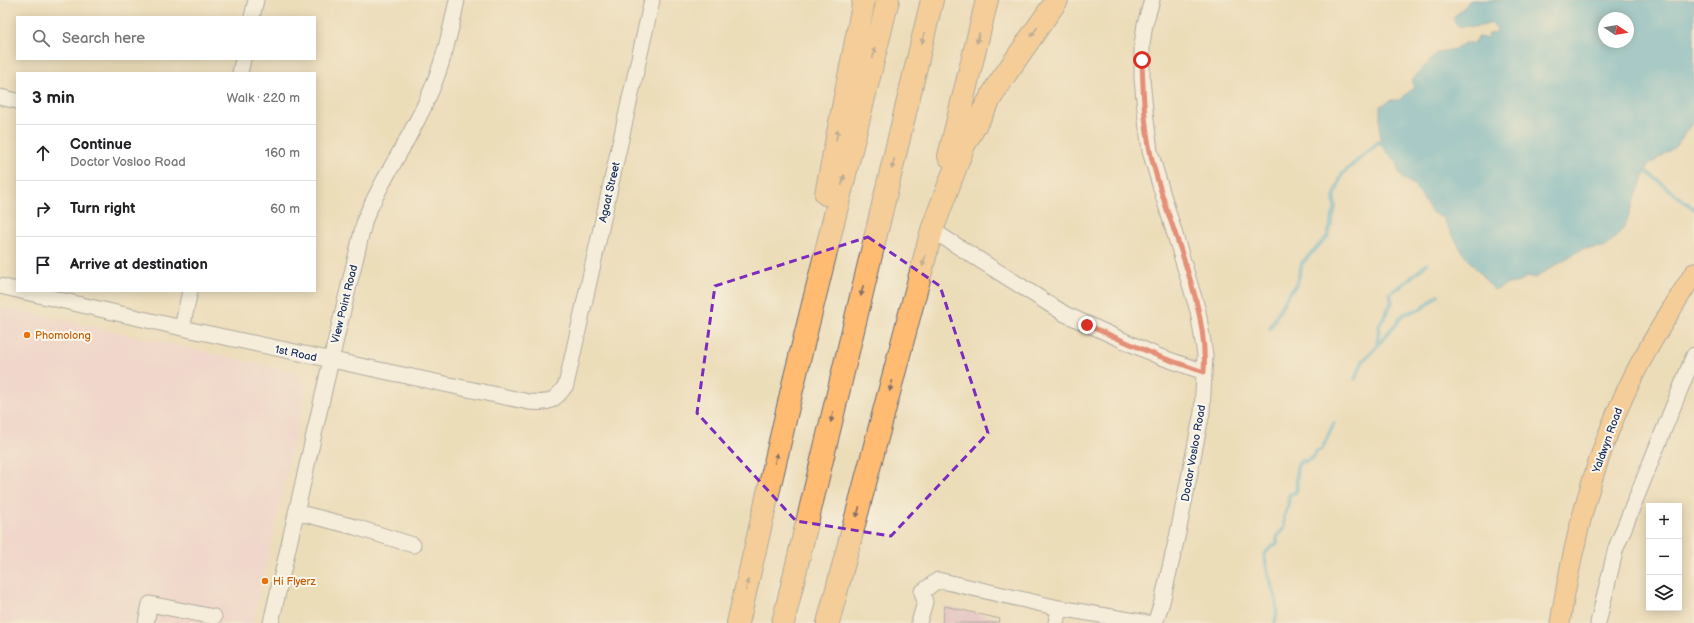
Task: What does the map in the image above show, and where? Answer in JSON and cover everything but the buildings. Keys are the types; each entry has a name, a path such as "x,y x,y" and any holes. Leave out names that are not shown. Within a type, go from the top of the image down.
{"highway":[{"path":"794,380 830,169 864,0"},
{"path":"738,623 794,380 888,0"},
{"path":"783,623 932,0"},
{"path":"828,623 932,230 987,0"},
{"path":"932,230 964,145 998,85 1057,0"}],"main road":[{"name":"Yaldwyn Road","path":"1560,623 1575,548 1605,442 1631,380 1670,309 1694,279"},
{"name":"Yaldwyn Road","path":"1568,623 1586,531 1599,488 1619,433 1640,385 1677,318 1694,279"}],"street":[{"path":"252,16 256,0"},
{"name":"View Point Road","path":"271,623 331,360 365,220 374,197 427,101 444,54 457,0"},
{"name":"Agaat Street","path":"566,385 652,0"},
{"name":"Doctor Vosloo Road","path":"1152,0 1145,24 1142,45 1142,79 1146,120 1154,163 1198,311 1205,355 1202,412 1178,533 1162,602 1155,623"},
{"path":"240,72 243,60"},
{"path":"0,97 16,101"},
{"path":"932,230 1065,314 1158,356 1204,372"},
{"path":"0,286 16,290"},
{"name":"1st Road","path":"25,292 182,328 529,402 543,403 552,400 566,385"},
{"path":"182,328 190,292"},
{"path":"1598,623 1616,548 1694,355"},
{"path":"296,512 355,527 413,545"},
{"path":"919,623 925,602 922,592 938,580 1059,608 1147,623"},
{"path":"146,623 150,604 214,617"},
{"path":"1056,623 1059,608"}],"highlighted area":[{"path":"868,237 940,286 988,433 891,536 796,521 697,413 715,286"}],"shaded area":[{"path":"0,306 302,374 307,387 253,623 0,623"}],"water":[{"path":"1470,0 1694,0 1694,121 1676,146 1648,166 1623,230 1606,247 1582,249 1535,278 1527,276 1520,282 1508,284 1494,290 1463,253 1441,216 1432,213 1414,185 1403,179 1398,170 1398,163 1380,145 1380,106 1391,100 1399,100 1414,87 1411,81 1438,52 1456,49 1464,43 1475,43 1478,37 1486,38 1489,34 1496,33 1497,29 1492,23 1478,27 1458,26 1453,19"}],"waterway":[{"path":"1270,328 1286,298 1297,283 1302,263 1328,236 1335,208 1334,197 1342,174 1380,141"},
{"path":"1646,171 1694,209"},
{"path":"1355,379 1363,361 1377,346 1379,326 1392,302 1390,293 1401,286 1427,264"},
{"path":"1377,346 1404,314 1421,309 1438,295"},
{"path":"1275,623 1277,604 1264,555 1277,543 1277,537 1284,528 1284,517 1288,506 1289,495 1296,492 1297,488 1296,471 1299,463 1302,460 1305,462 1313,457 1317,451 1322,449 1334,423"}],"place":[{"name":"Phomolong","path":"27,335"},
{"name":"Hi Flyerz","path":"265,581"}],"route":[{"path":"1087,325 1158,356 1204,372 1205,355 1203,331 1184,260 1150,151 1142,79 1142,60"}]}
